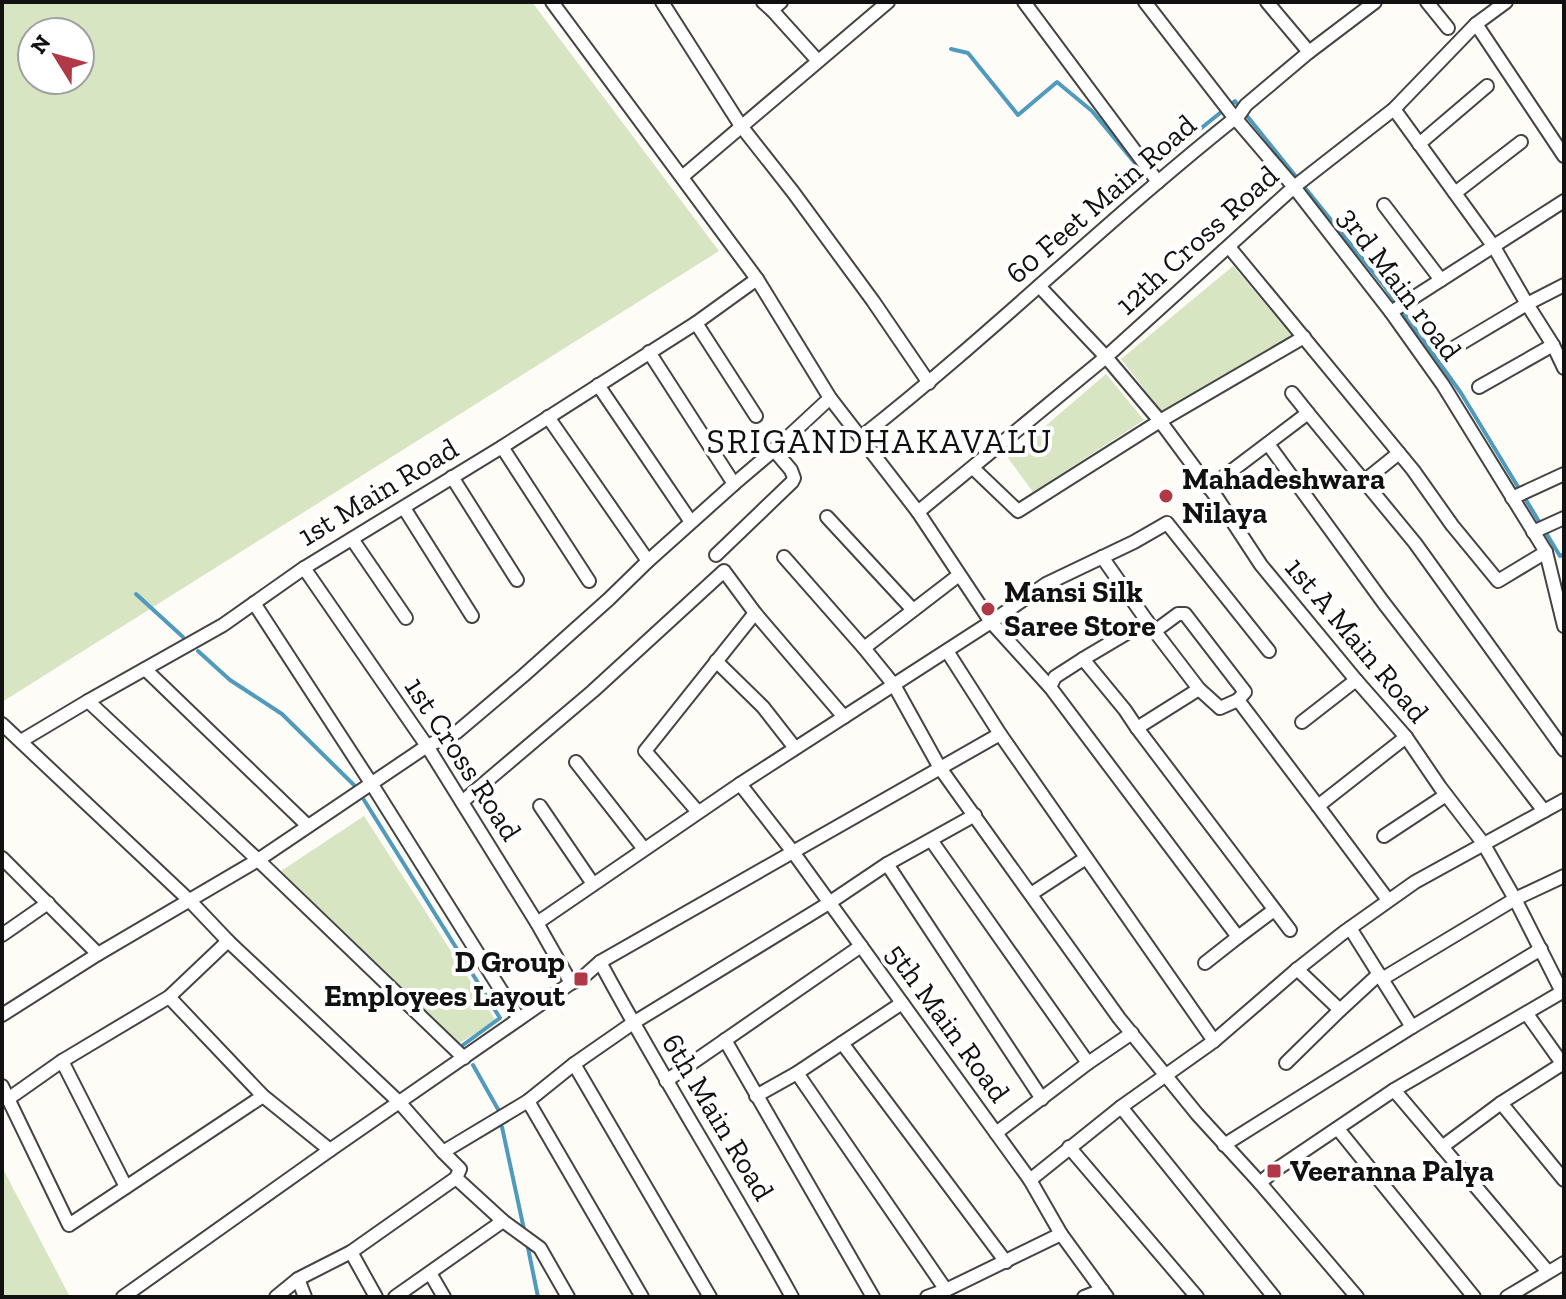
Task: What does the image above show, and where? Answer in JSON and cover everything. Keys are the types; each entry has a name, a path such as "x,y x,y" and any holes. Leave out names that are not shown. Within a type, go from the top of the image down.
{"street":[{"path":"552,2 757,279 830,398 918,512 991,622 1050,687 1238,937"},
{"path":"662,2 741,126 873,301 929,383"},
{"path":"682,177 888,2"},
{"path":"1024,2 1152,174"},
{"name":"3rd Main road","path":"1145,2 1294,187 1397,308 1546,552 1563,622"},
{"path":"1267,2 1309,52"},
{"name":"60 Feet Main Road","path":"861,437 929,383 1039,286 1095,235 1152,174 1375,2"},
{"path":"1427,2 1448,28"},
{"name":"12th Cross Road","path":"918,512 1106,357 1294,187 1394,109 1476,24 1506,2"},
{"path":"772,5 818,61"},
{"path":"1476,24 1564,156"},
{"path":"1419,144 1487,86"},
{"path":"1394,109 1494,247 1564,368"},
{"path":"1455,193 1521,142"},
{"path":"1397,308 1564,201"},
{"path":"1384,205 1441,280"},
{"path":"1229,247 1399,453 1498,581 1546,552"},
{"name":"1st Main Road","path":"21,741 223,625 304,568 502,447 696,323 757,279"},
{"path":"1450,350 1564,285"},
{"name":"1st A Main Road","path":"1039,286 1106,357 1160,421 1261,565 1406,737 1483,843 1562,992 1527,1014"},
{"path":"696,323 756,416"},
{"path":"973,468 1018,511 1160,421 1304,337"},
{"path":"1479,387 1553,345"},
{"path":"649,352 734,484"},
{"path":"598,385 691,522"},
{"path":"1292,393 1415,543 1564,750"},
{"path":"2,1015 98,954 258,860 427,746 457,732 534,667 830,398"},
{"path":"1209,488 1308,413"},
{"path":"548,417 648,561"},
{"path":"1268,444 1383,602 1544,811"},
{"path":"502,447 589,581"},
{"path":"716,555 792,482 791,470 774,450"},
{"path":"1363,482 1399,453"},
{"path":"1512,498 1564,474"},
{"path":"452,477 517,580"},
{"path":"404,508 472,616"},
{"path":"827,517 913,610"},
{"path":"1533,532 1564,518"},
{"path":"537,923 740,784 1046,584 1167,523 1269,651"},
{"path":"352,539 406,618"},
{"path":"784,557 894,685 940,768 1119,1018 1165,1077 1357,1297"},
{"path":"1050,687 1055,677 1083,659 1151,626 1178,614 1185,614 1245,692 1238,700 1220,708 1199,689 1151,626 1102,557"},
{"name":"1st Cross Road","path":"304,568 427,746 571,983"},
{"path":"462,802 593,691 724,571 755,613 844,717"},
{"path":"864,648 959,575"},
{"path":"254,603 519,1019"},
{"path":"698,812 645,751 755,613"},
{"path":"947,651 1000,734 1214,1041"},
{"path":"1083,659 1125,710 1290,930"},
{"path":"716,661 763,707 795,748"},
{"path":"145,669 308,826"},
{"path":"1302,722 1356,680"},
{"path":"1137,728 1199,689"},
{"path":"1238,700 1388,900"},
{"path":"88,701 464,1058"},
{"path":"2,724 400,1103 460,1169 456,1178 351,1252 298,1279 276,1297"},
{"path":"123,1297 330,1150 581,979 600,962 1000,734"},
{"path":"1318,806 1406,737"},
{"path":"576,762 644,849"},
{"name":"5th Main Road","path":"740,784 793,852 1030,1180 1061,1234 1104,1293"},
{"path":"1384,836 1446,795"},
{"path":"1030,1180 1121,1107 1214,1041 1297,969 1388,900 1483,843 1564,800"},
{"path":"540,806 593,884"},
{"path":"443,1152 528,1101 633,1023 887,864 975,815"},
{"path":"931,840 1088,1063"},
{"path":"2,858 98,954"},
{"path":"1031,894 1086,858"},
{"path":"887,864 1042,1099"},
{"path":"1286,1063 1340,1010 1381,977 1515,899 1564,876"},
{"path":"2,935 48,903"},
{"path":"1205,963 1274,910"},
{"path":"1350,928 1412,1027"},
{"path":"8,1099 62,1061 169,997 228,941"},
{"path":"666,1081 861,946"},
{"path":"1224,1145 1541,949"},
{"name":"6th Main Road","path":"600,962 792,1297"},
{"path":"1297,969 1340,1010"},
{"path":"169,997 263,1096 330,1150"},
{"path":"756,1096 797,1073 902,1003"},
{"path":"1260,1183 1394,1090 1527,1014 1563,1065 1501,1103 1442,1147"},
{"path":"996,1133 1132,1033"},
{"path":"725,1040 873,1297"},
{"path":"842,1043 1006,1262"},
{"path":"62,1061 126,1187"},
{"path":"574,1064 710,1297"},
{"path":"797,1073 946,1290"},
{"path":"2,1086 69,1225 263,1096"},
{"path":"1394,1090 1548,1272"},
{"path":"528,1101 642,1297"},
{"path":"1501,1103 1564,1180"},
{"path":"1121,1107 1274,1297"},
{"path":"1338,1129 1474,1297"},
{"path":"1069,1147 1197,1297"},
{"path":"456,1178 503,1221 540,1248 568,1297"},
{"path":"395,1297 503,1221"},
{"path":"927,1297 1061,1234"},
{"path":"351,1252 376,1297"},
{"path":"1507,1297 1564,1263"},
{"path":"430,1273 444,1297"},
{"path":"298,1279 305,1297"},
{"path":"1084,1297 1104,1293"}],"green space":[{"path":"2,2 532,2 719,251 2,702"},
{"path":"1233,266 1293,337 1163,413 1121,359"},
{"path":"1106,374 1144,420 1033,492 1008,458"},
{"path":"364,816 496,1021 458,1044 278,873"},
{"path":"2,1167 70,1297 2,1297"}],"waterway":[{"path":"951,49 968,53 1018,115 1057,82 1092,111 1144,174 1235,101 1385,287 1461,393 1560,556 1564,554"},
{"path":"136,594 183,637"},
{"path":"198,651 230,680 282,714 357,788"},
{"path":"364,800 500,1018 463,1045"},
{"path":"473,1065 499,1111"},
{"path":"502,1127 525,1234"},
{"path":"527,1243 538,1297"}],"place":[{"name":"Mahadeshwara Nilaya","path":"1166,496"},
{"name":"Mansi Silk Saree Store","path":"988,609"},
{"name":"D Group Employees Layout","path":"581,979"},
{"name":"Veeranna Palya","path":"1274,1171"}],"district":[{"name":"SRIGANDHAKAVALU","path":"880,441"}]}
